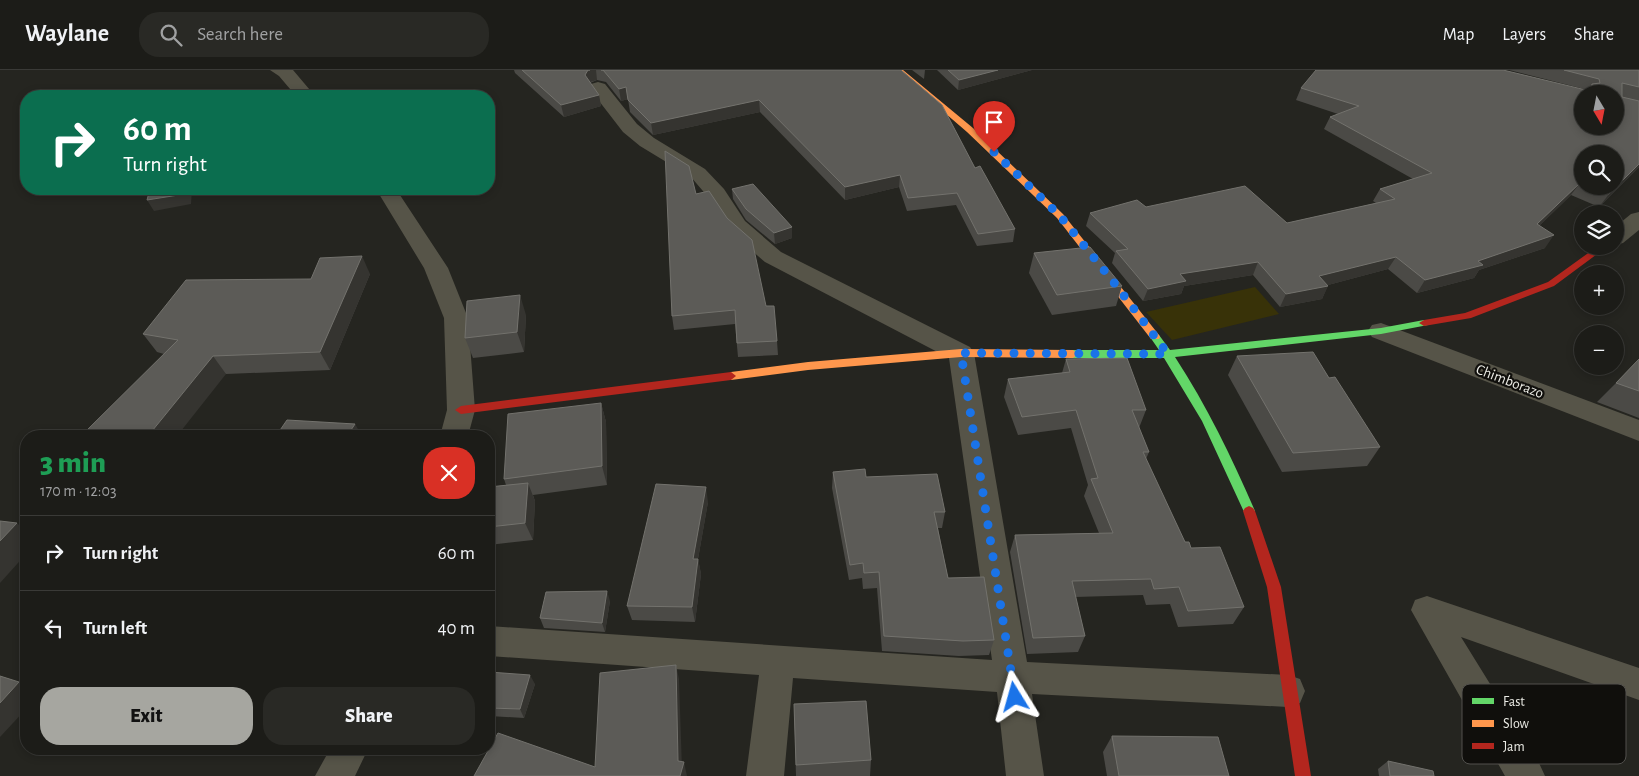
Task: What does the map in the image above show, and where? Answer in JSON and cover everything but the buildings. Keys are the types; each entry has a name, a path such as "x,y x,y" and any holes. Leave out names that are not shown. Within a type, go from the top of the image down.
{"street":[{"path":"279,70 285,72 301,90"},
{"path":"899,70 970,130 1060,216 1112,280 1168,354 1221,447 1252,518 1274,587 1288,691 1303,776"},
{"path":"598,88 630,128 647,142 698,173 716,194 737,226 773,257 961,353"},
{"path":"390,195 436,268 456,318 457,423 808,366 961,353 1168,354 1380,331 1467,316 1551,284 1591,255"},
{"path":"1624,231 1639,219"},
{"name":"Chimborazo","path":"1380,331 1639,432"},
{"path":"961,353 1012,677 1025,776"},
{"path":"1471,684 1427,610 1639,684"},
{"path":"495,641 1012,677 1288,691"},
{"path":"765,776 778,660"},
{"path":"334,776 346,755"},
{"path":"1519,764 1526,776"}],"shaded area":[{"path":"1255,287 1279,314 1172,340 1146,312"}],"traffic: fast":[{"path":"1073,354 1168,354 1381,331 1424,323"},
{"path":"1155,337 1183,378 1207,421 1249,511"}],"traffic: slow":[{"path":"899,70 970,130 1060,216 1155,337"},
{"path":"731,376 808,366 961,353 1073,354"}],"traffic: jam":[{"path":"1424,323 1467,316 1551,284 1591,255"},
{"path":"461,410 731,376"},
{"path":"1249,511 1274,587 1303,776"}],"route":[{"path":"994,152 1060,216 1112,280 1168,354 961,353 1015,697"}]}
